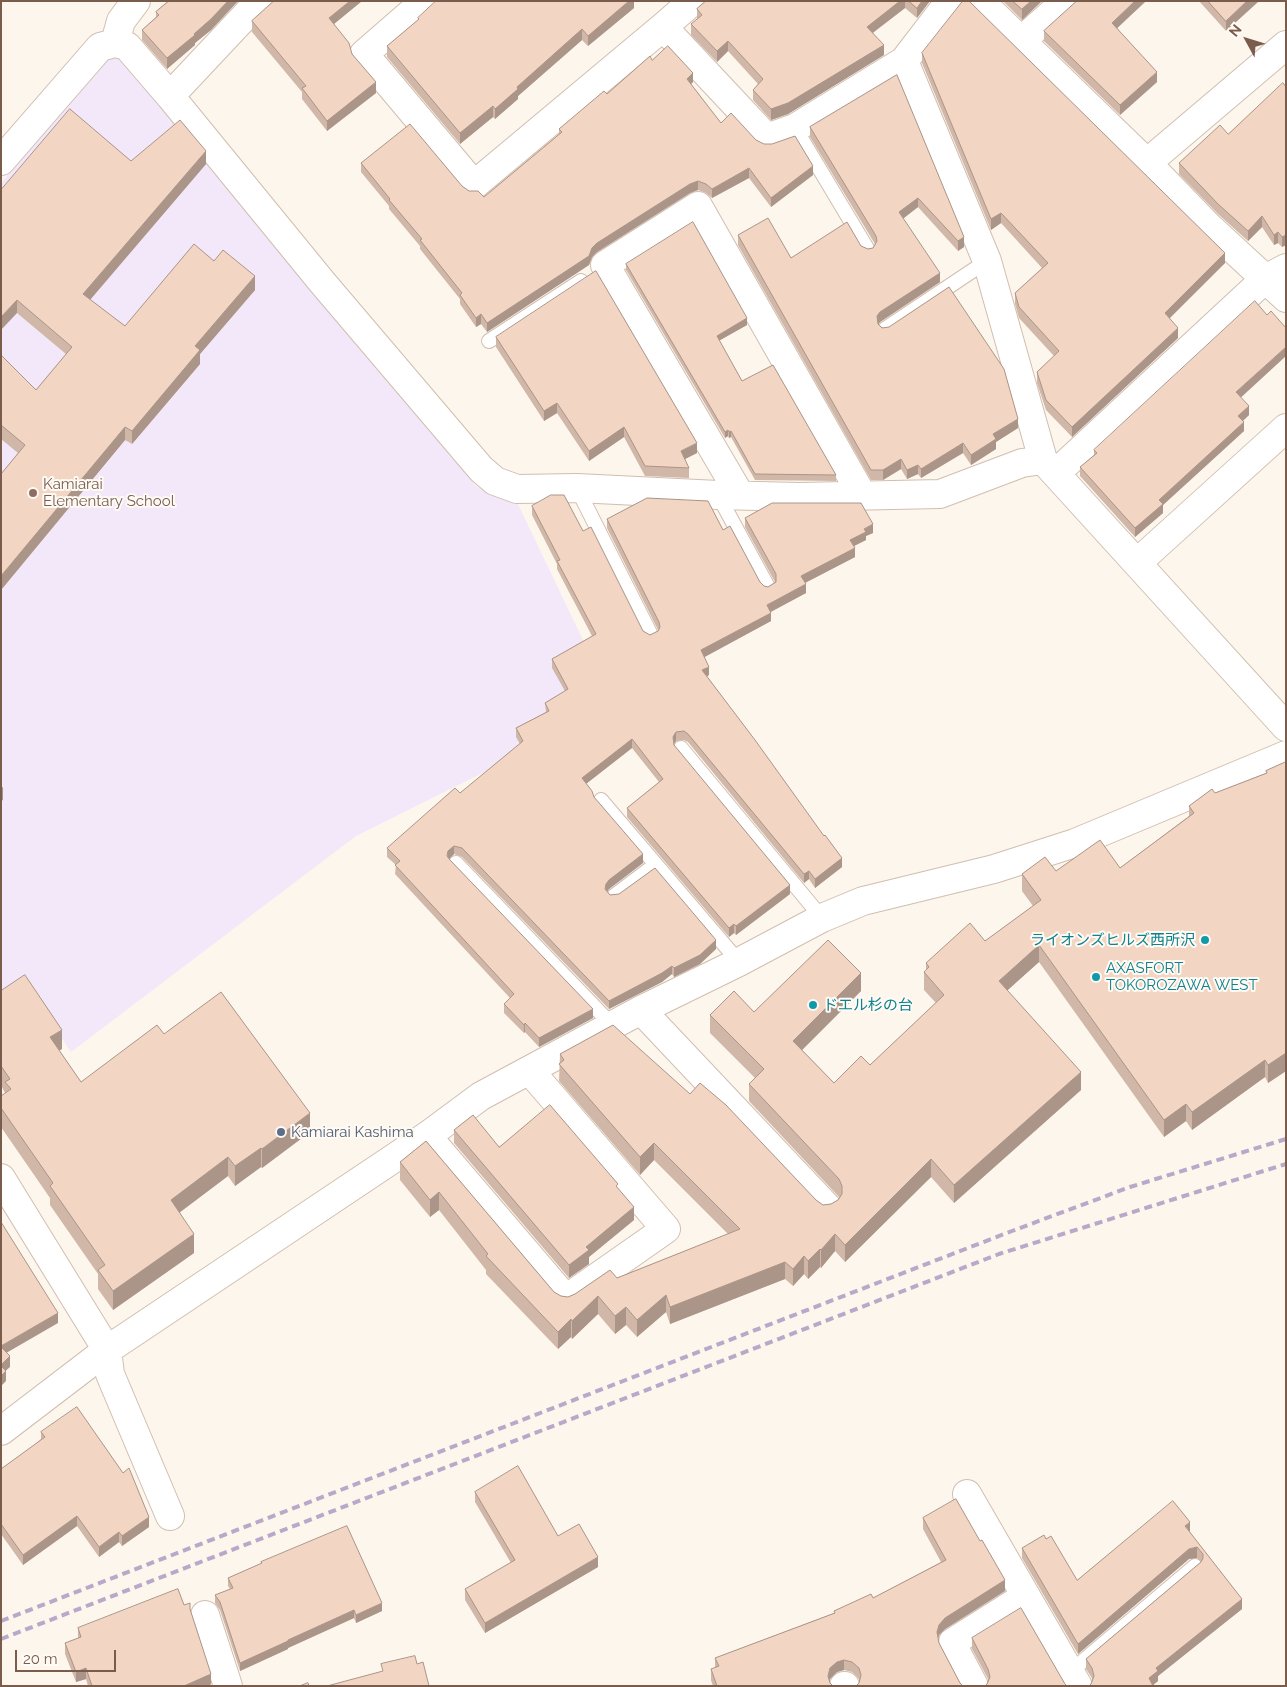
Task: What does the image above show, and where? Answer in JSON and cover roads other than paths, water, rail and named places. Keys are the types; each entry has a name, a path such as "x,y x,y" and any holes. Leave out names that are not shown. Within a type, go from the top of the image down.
{"street":[{"path":"115,43 121,21 136,1"},
{"path":"170,96 248,13 263,1"},
{"path":"425,1 364,54 474,185 693,1"},
{"path":"663,27 767,138 795,128 904,61 950,1"},
{"path":"980,1 1147,163 1207,225 1276,274 1286,298"},
{"path":"1021,41 1066,1"},
{"path":"1,161 100,47 115,43 126,46 170,96 322,282 481,469 495,481 517,489 577,488 799,497 940,494 1022,463 1049,467 1276,274"},
{"path":"1147,163 1286,45"},
{"path":"904,61 987,261 1049,467 1138,562 1286,727"},
{"path":"729,495 597,271 698,206 862,495"},
{"path":"1138,562 1286,428"},
{"path":"1,1431 107,1350 427,1136 481,1096 641,1010 739,962 822,918 864,902 994,869 1075,843 1286,755"},
{"path":"641,1010 827,1207"},
{"path":"427,1136 566,1299 666,1229 530,1071"},
{"path":"1,1178 107,1350 110,1374 170,1516"},
{"path":"967,1494 1074,1679"},
{"path":"974,1686 952,1642 1026,1596"},
{"path":"205,1615 228,1686"}],"lane":[{"path":"795,128 868,250"},
{"path":"885,329 987,261"},
{"path":"489,341 597,271"},
{"path":"577,488 651,635"},
{"path":"729,495 768,587"},
{"path":"681,748 822,918"},
{"path":"601,800 739,962"},
{"path":"456,863 613,1026"},
{"path":"614,896 655,865"},
{"path":"1074,1679 1195,1566"}],"railway":[{"path":"1,1621 1012,1231 1130,1187 1286,1139"},
{"path":"1,1639 999,1254 1286,1164"}],"place":[{"name":"Kamiarai Elementary School","path":"33,493"},
{"name":"ライオンズヒルズ西所沢","path":"1205,940"},
{"name":"AXASFORT TOKOROZAWA WEST","path":"1096,977"},
{"name":"ドエル杉の台","path":"813,1005"},
{"name":"Kamiarai Kashima","path":"281,1132"}]}
